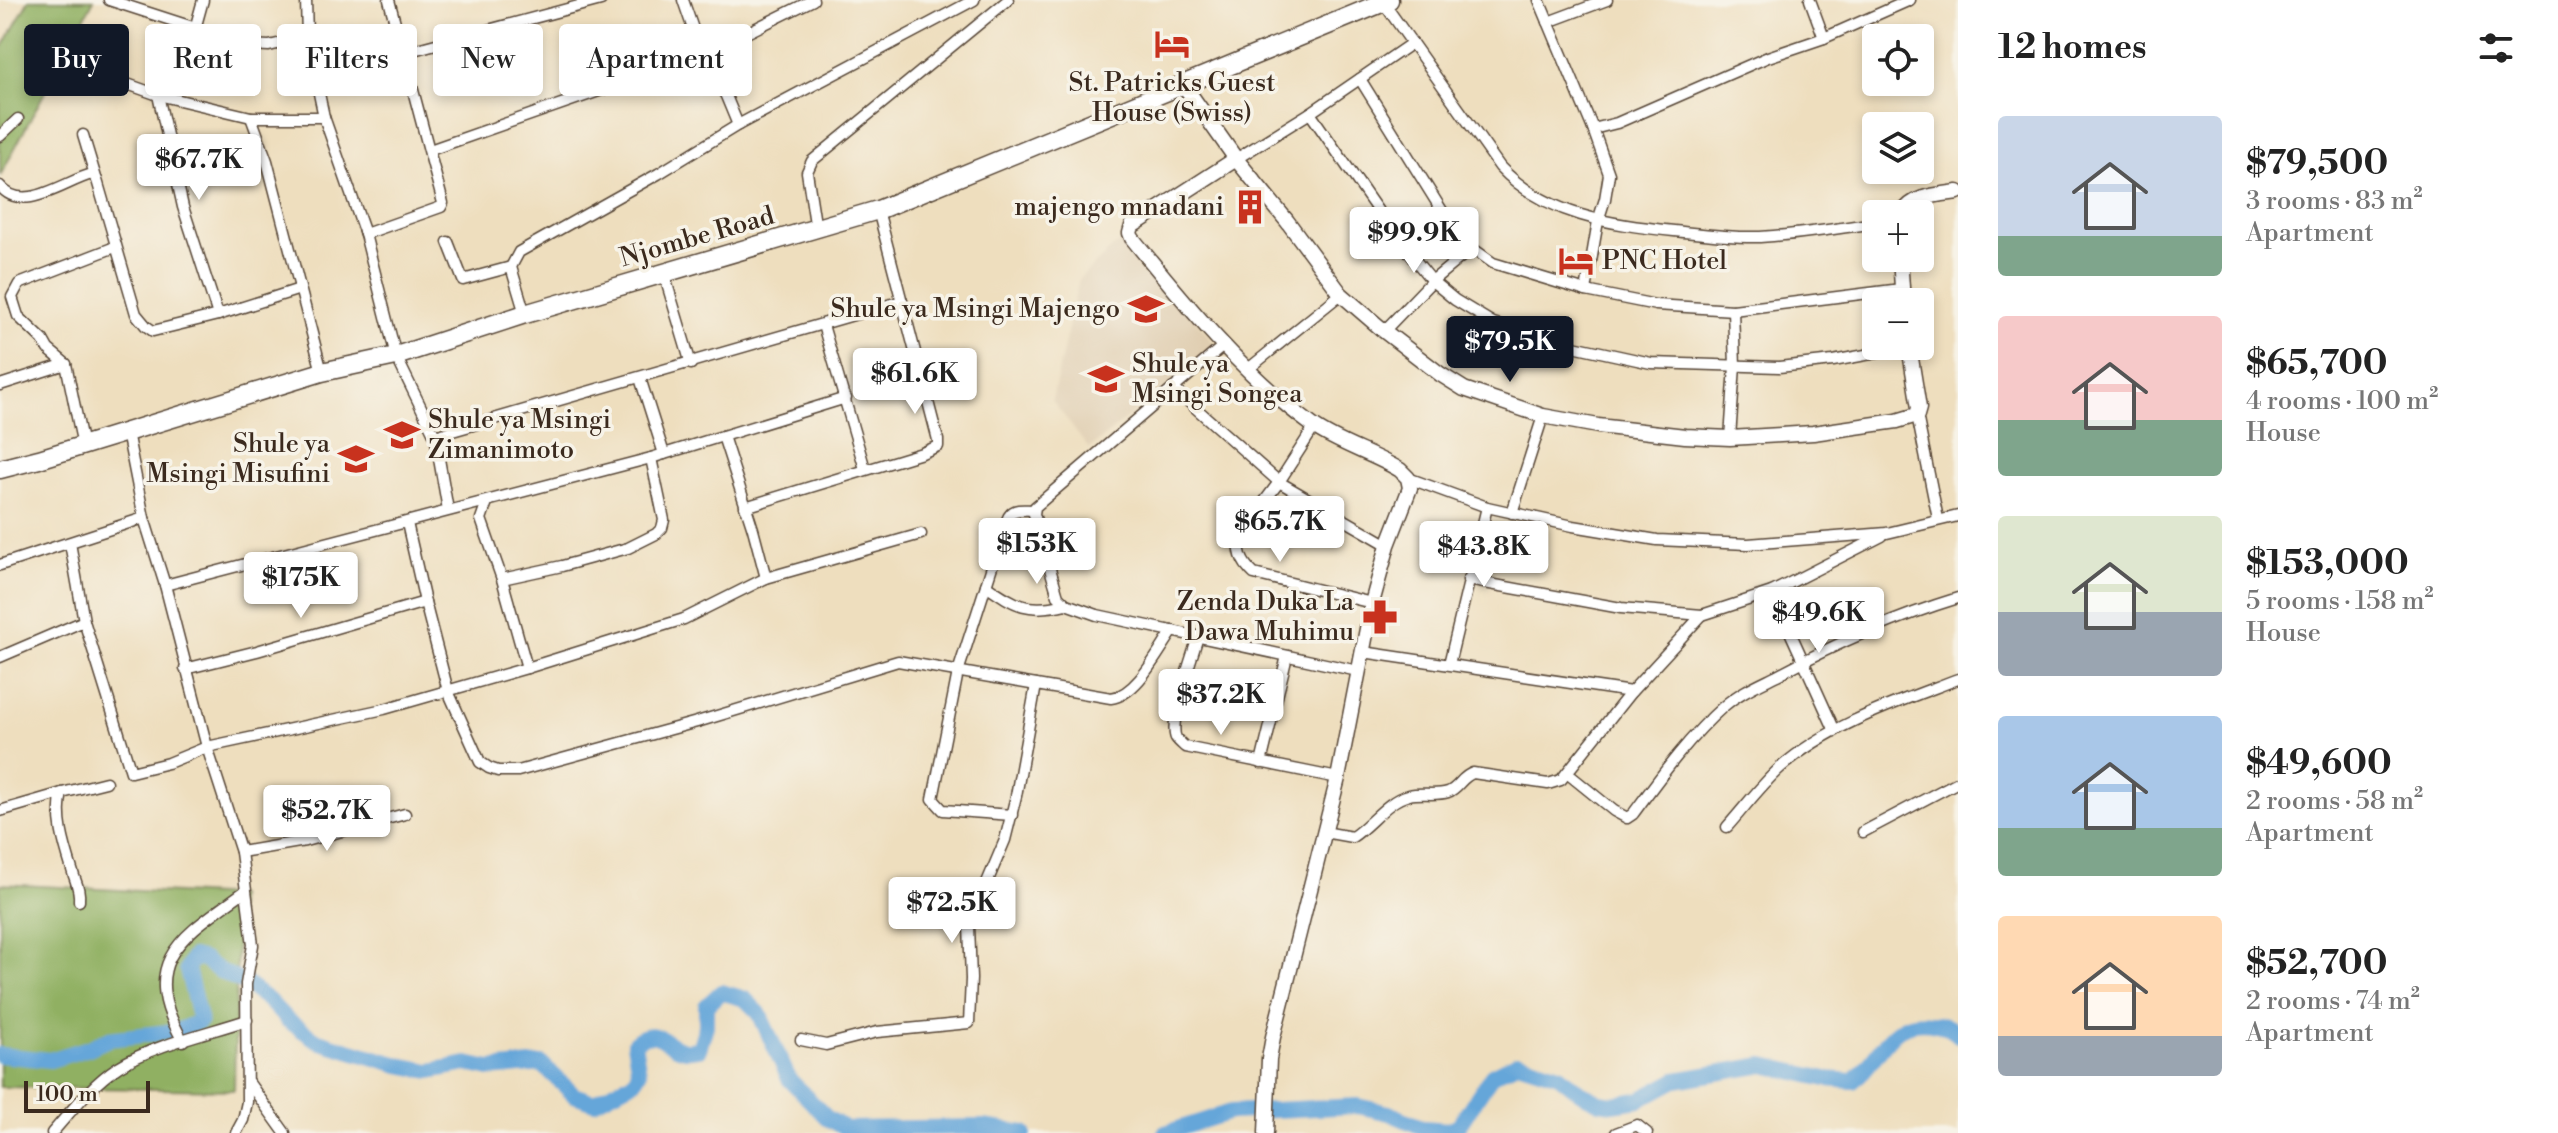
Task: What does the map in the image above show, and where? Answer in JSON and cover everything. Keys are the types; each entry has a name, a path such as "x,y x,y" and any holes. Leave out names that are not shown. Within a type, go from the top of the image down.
{"highway":[{"name":"Njombe Road","path":"0,469 322,372 396,356 525,314 878,210 1386,1"}],"street":[{"path":"109,0 180,24"},
{"path":"196,24 203,0"},
{"path":"306,0 307,24"},
{"path":"389,0 395,24"},
{"path":"417,49 601,0"},
{"path":"683,0 691,24"},
{"path":"752,30 813,0"},
{"path":"525,314 511,267 525,248 658,174 738,125 974,0"},
{"path":"816,230 807,172 812,161 1008,0"},
{"path":"1539,0 1609,174 1586,291"},
{"path":"1548,22 1607,0"},
{"path":"1810,0 1824,38"},
{"path":"1593,129 1617,123 1768,57 1824,38 1910,0"},
{"path":"1386,1 1473,131 1514,183 1553,206 1598,221 1704,234 1758,237 1862,225"},
{"path":"1412,43 1310,113 1132,226 1130,233 1197,319 1247,370 1315,426 1389,463 1408,478 1512,513 1657,540 1748,544 1887,533 1958,516"},
{"path":"1360,79 1444,214 1472,248 1493,263 1586,291 1656,305 1733,310 1862,299"},
{"path":"1183,84 1236,159 1341,294 1384,331 1464,389 1543,416 1647,433 1730,438 1826,431 1897,421 1917,415"},
{"path":"158,96 183,207 218,315"},
{"path":"162,96 251,117 324,117"},
{"path":"320,96 365,234 396,356 435,436 448,510"},
{"path":"365,234 443,205 414,96"},
{"path":"430,150 585,96"},
{"path":"726,96 738,125"},
{"path":"1310,113 1391,230 1432,281 1455,300 1493,323 1612,356 1651,363 1779,367 1862,354"},
{"path":"251,117 267,161 322,372"},
{"path":"0,136 18,119"},
{"path":"83,135 136,314 153,331 218,315 300,289"},
{"path":"0,186 16,198 37,197 86,175 92,174 97,180"},
{"path":"1918,200 1958,192"},
{"path":"745,507 938,446 878,210"},
{"path":"448,242 463,280 511,267"},
{"path":"83,446 66,364 18,316 12,297 15,287 34,277 115,247"},
{"path":"1384,331 1432,281 1472,248"},
{"path":"664,274 691,364"},
{"path":"1247,370 1341,294"},
{"path":"435,436 902,301"},
{"path":"1730,438 1735,366 1733,310"},
{"path":"823,325 865,469"},
{"path":"1066,604 1056,591 1033,510 1038,502 1223,346"},
{"path":"1911,360 1919,408 1917,415 1938,519"},
{"path":"0,385 66,364"},
{"path":"640,378 664,454"},
{"path":"1173,388 1279,482 1388,545"},
{"path":"165,585 651,458 846,398"},
{"path":"1512,513 1543,416"},
{"path":"1315,426 1241,533 1239,543 1243,564 1254,574 1372,603"},
{"path":"127,432 144,518 165,585 207,747 241,852 253,945 246,984 247,1102 236,1133"},
{"path":"723,436 766,578"},
{"path":"502,579 628,548 656,534 664,520 651,458"},
{"path":"1266,1133 1273,1037 1338,778 1372,603 1388,545 1410,488 1408,478"},
{"path":"487,502 481,519 527,668"},
{"path":"1449,664 1487,507"},
{"path":"1012,815 943,810 933,799 958,672 1009,515 1018,509 1033,510"},
{"path":"0,565 144,518"},
{"path":"407,523 448,691 480,762 498,771 518,771 697,722 898,661 1111,698 1120,697 1133,689 1173,631"},
{"path":"1468,580 1621,608 1702,615 1772,592 1887,533"},
{"path":"70,543 84,621 131,772 168,763 207,747 384,709 527,668 684,619 766,578 921,534"},
{"path":"986,585 1014,604 1041,608 1066,604 1097,615 1358,671"},
{"path":"1772,592 1835,731"},
{"path":"1567,773 1627,818 1673,760 1725,705 1742,693 1803,661 1890,622 1958,598"},
{"path":"185,669 425,602"},
{"path":"1324,832 1352,837 1365,829 1395,800 1408,795 1446,793 1457,786 1464,776 1473,773 1548,784 1561,780 1631,692 1702,615"},
{"path":"0,657 84,621"},
{"path":"1198,636 1178,705 1176,738 1185,747 1338,778"},
{"path":"1363,652 1631,692"},
{"path":"1261,763 1287,656"},
{"path":"1727,827 1780,768 1835,731 1958,679"},
{"path":"801,1040 826,1045 877,1032 969,1023 969,925 990,880 1012,815 1036,685"},
{"path":"697,722 713,727"},
{"path":"0,811 106,782"},
{"path":"1863,832 1958,782"},
{"path":"62,793 58,809 78,884 79,901"},
{"path":"241,852 305,841 405,814"},
{"path":"183,1041 168,1013 163,994 164,975 171,953 205,919 245,891"},
{"path":"52,1133 83,1098 118,1068 152,1052 247,1020"},
{"path":"247,1081 285,1133"},
{"path":"1616,1133 1637,1125 1647,1133"}],"shaded area":[{"path":"1128,234 1216,346 1089,449 1052,400 1079,279"}],"green space":[{"path":"29,0 94,0 81,24 24,24 24,96 43,96 0,176 0,52"},
{"path":"0,884 238,896 234,1090 0,1087"}],"waterway":[{"path":"0,1055 50,1060 108,1039 177,1031 200,1021 187,969 193,957 246,984 269,1001 287,1020 318,1041 430,1071 467,1064 490,1069 542,1064 574,1095 594,1102 634,1081 639,1073 634,1043 642,1037 655,1036 678,1048 699,1049 706,1026 706,1006 721,992 745,999 759,1013 789,1079 827,1118 846,1129 983,1127 1024,1133"},
{"path":"1165,1133 1231,1112 1358,1106 1389,1113 1424,1128 1448,1130 1459,1125 1492,1075 1518,1062 1559,1075 1580,1092 1600,1102 1613,1104 1639,1100 1676,1080 1764,1065 1826,1079 1853,1081 1888,1039 1907,1025 1920,1022 1936,1024 1948,1027 1958,1035"}],"place":[{"name":"St. Patricks Guest House (Swiss)","path":"1172,44"},
{"name":"majengo mnadani","path":"1250,207"},
{"name":"PNC Hotel","path":"1576,261"},
{"name":"Shule ya Msingi Majengo","path":"1146,309"},
{"name":"Shule ya Msingi Songea","path":"1106,379"},
{"name":"Shule ya Msingi Zimanimoto","path":"402,435"},
{"name":"Shule ya Msingi Misufini","path":"356,459"},
{"name":"Zenda Duka La Dawa Muhimu","path":"1380,617"}]}
